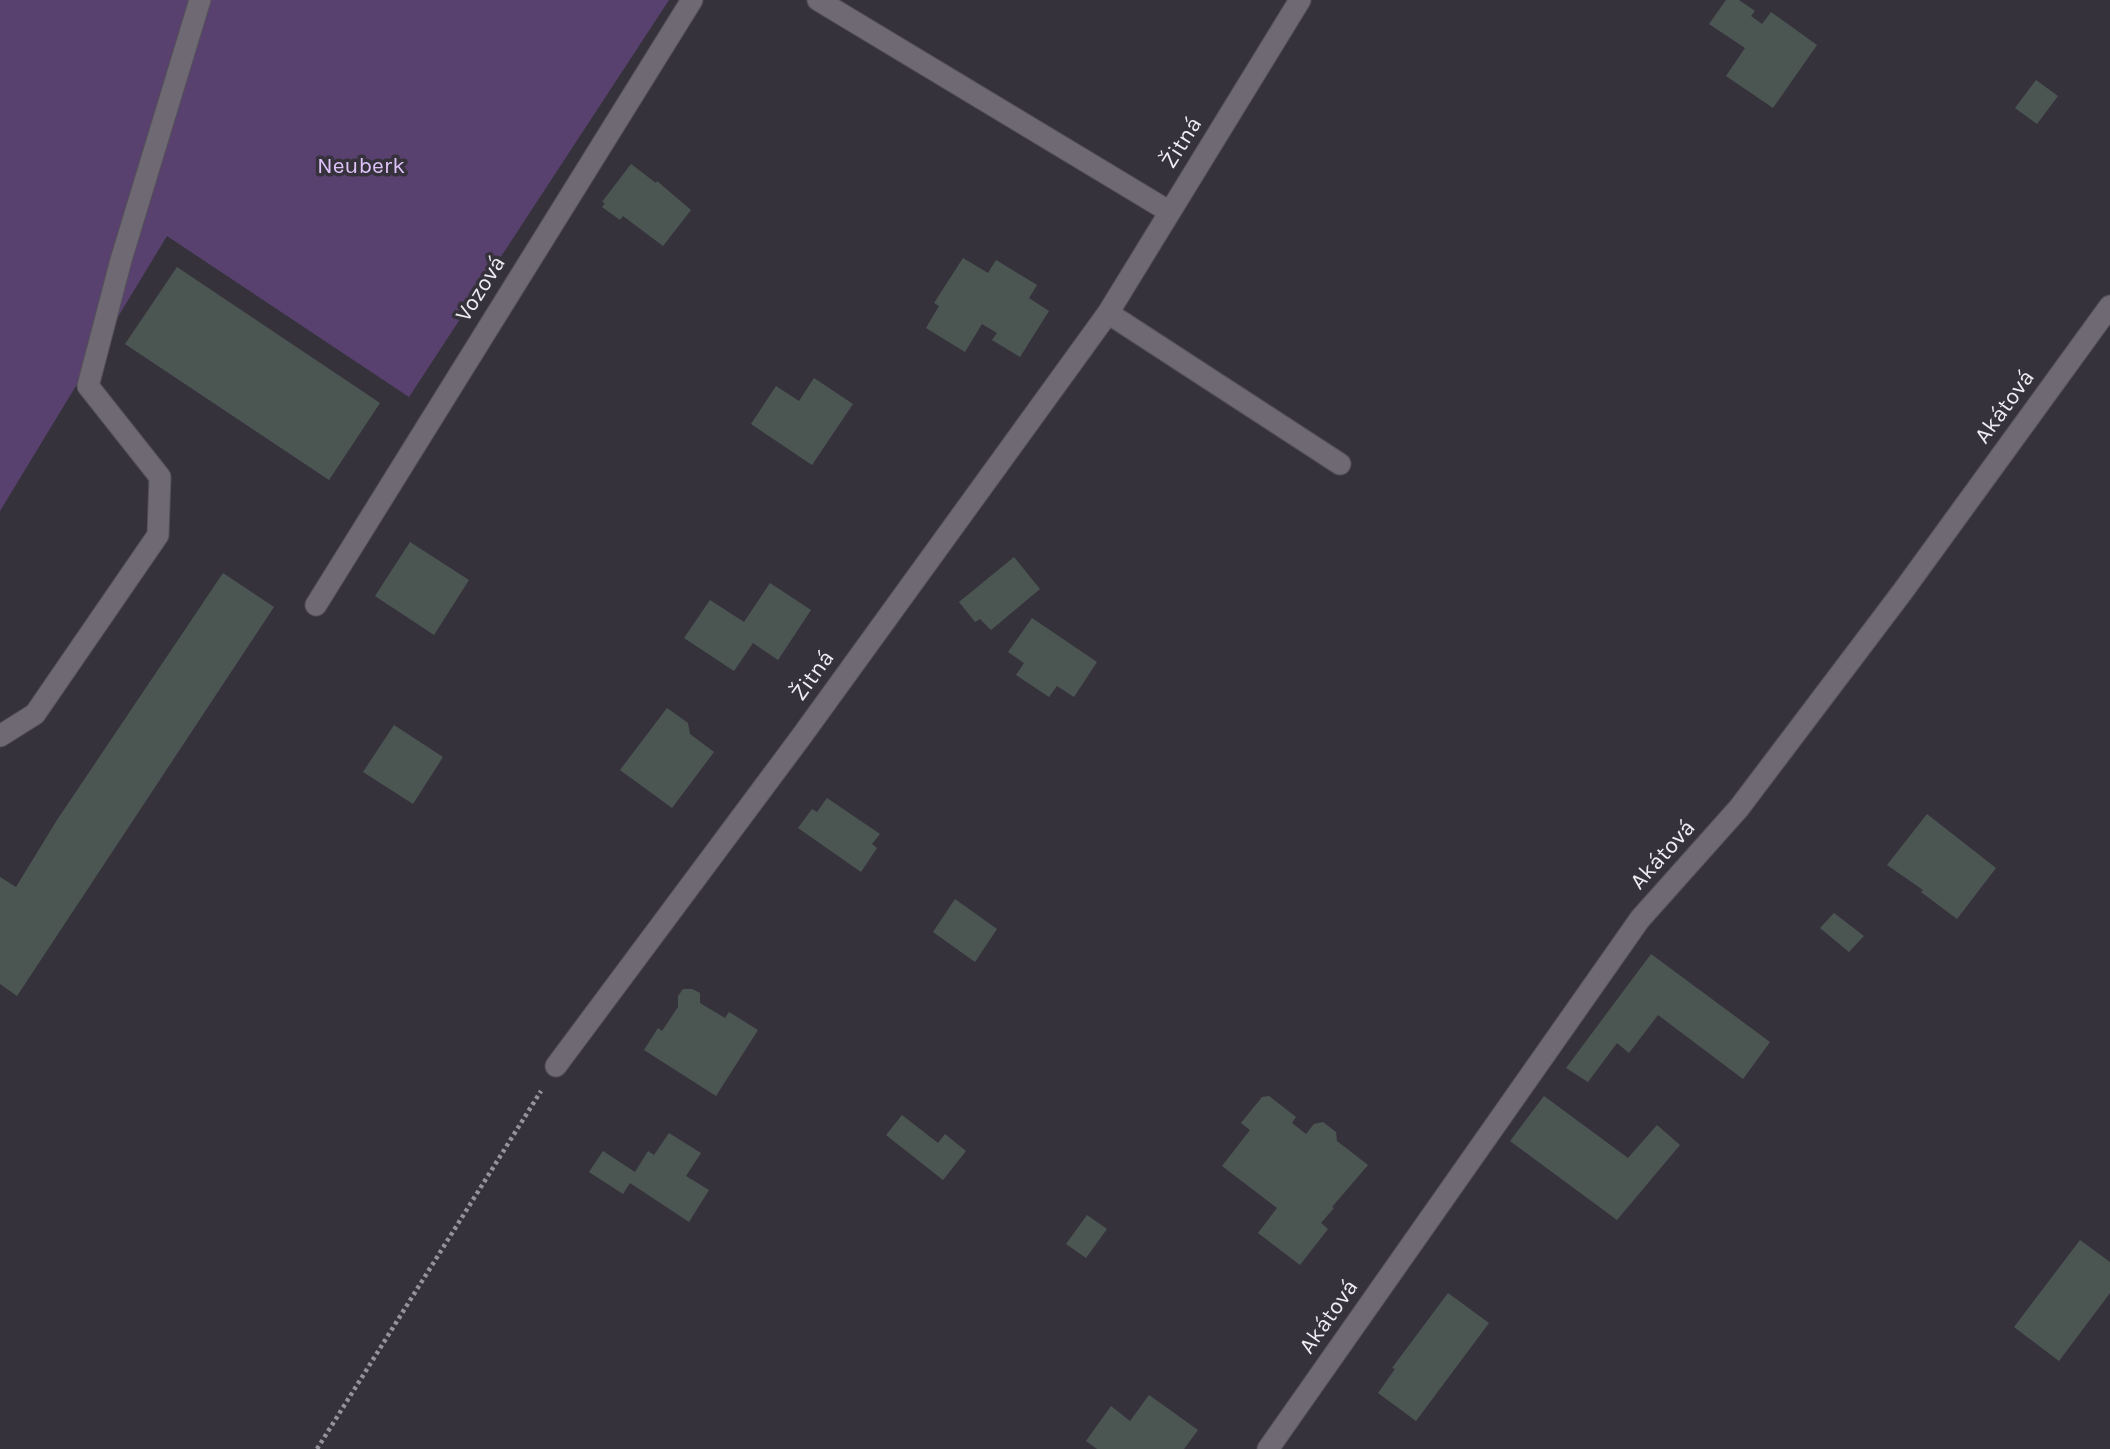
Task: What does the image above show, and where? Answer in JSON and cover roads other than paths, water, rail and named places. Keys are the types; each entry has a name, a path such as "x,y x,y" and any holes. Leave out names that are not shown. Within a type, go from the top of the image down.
{"street":[{"path":"0,736 35,714 158,535 160,477 88,386 121,260 200,0"},
{"name":"Vozová","path":"316,605 692,0"},
{"path":"818,0 1170,212"},
{"name":"Žitná","path":"556,1066 801,737 1108,313 1300,0"},
{"name":"Akátová","path":"1268,1449 1640,919 1739,808 1903,591 2110,306"},
{"path":"1108,313 1340,464"}],"park label":[{"name":"Neuberk","path":"361,166"}]}
